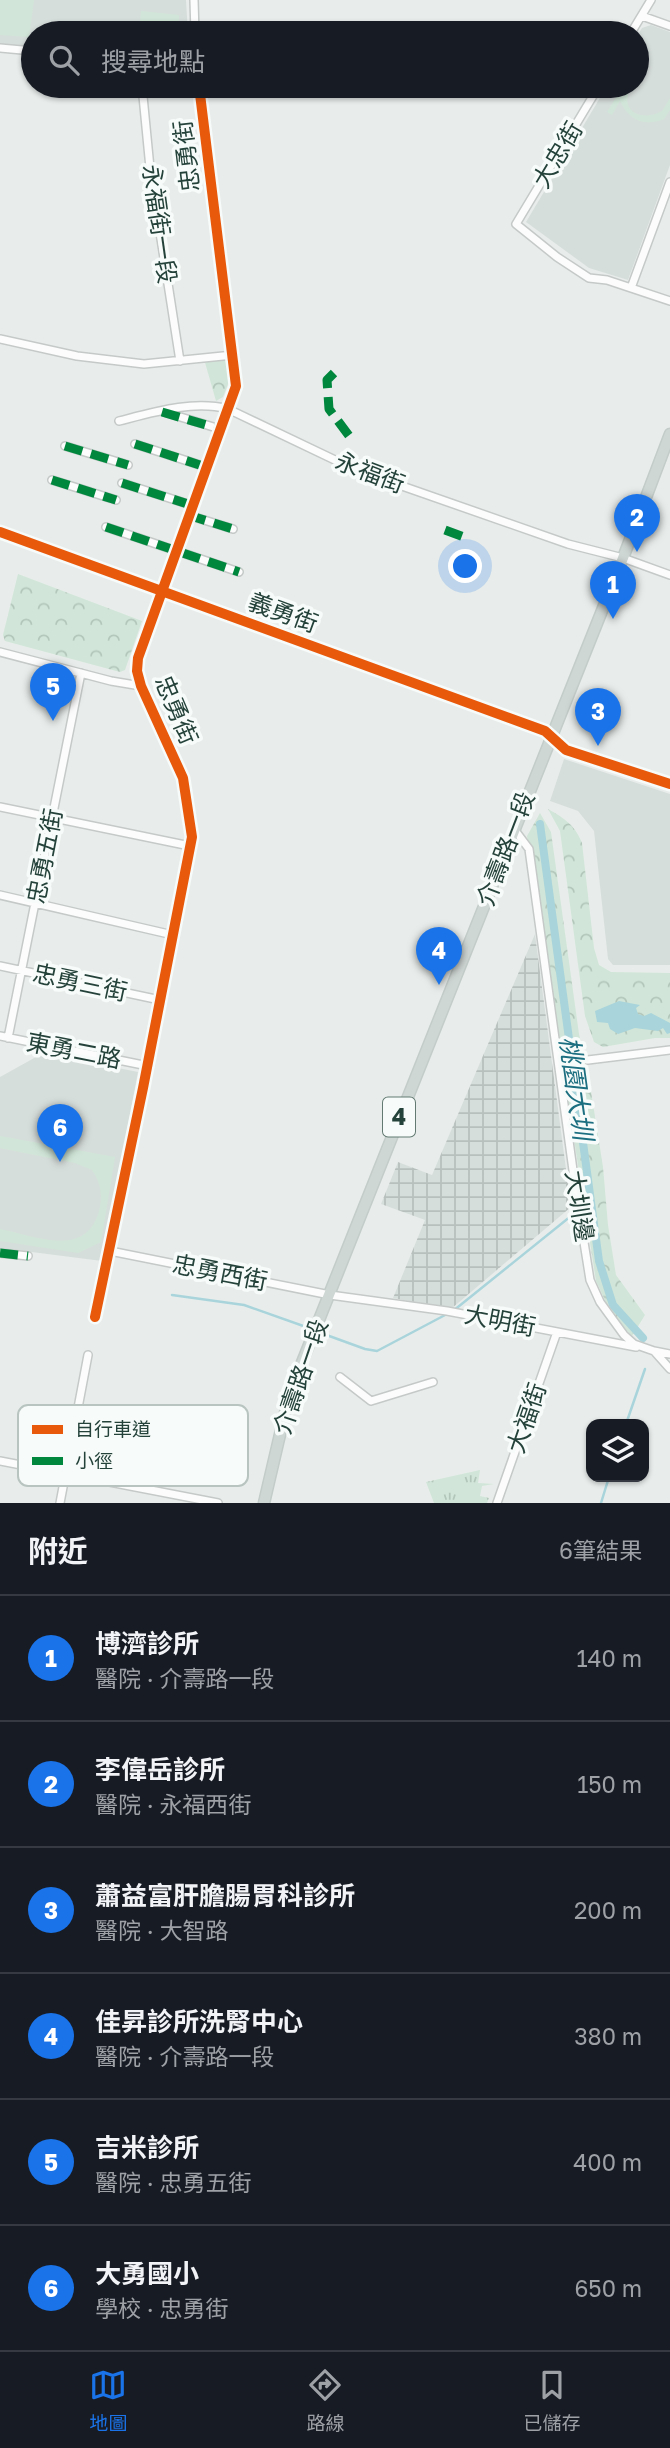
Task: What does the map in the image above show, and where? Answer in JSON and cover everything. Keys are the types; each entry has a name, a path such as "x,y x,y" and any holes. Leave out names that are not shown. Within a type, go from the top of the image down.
{"main road":[{"name":"介壽路一段","path":"264,1503 290,1397 551,736 666,454 670,434"}],"street":[{"path":"194,0 195,21"},
{"path":"639,21 651,0"},
{"path":"642,16 670,26"},
{"path":"0,48 21,50"},
{"name":"永福街一段","path":"143,98 150,168 180,361"},
{"name":"忠勇街","path":"94,1317 148,1066 192,837 183,778 141,686 137,671 138,658 236,386 201,98"},
{"name":"大忠街","path":"592,98 516,224 557,257 589,278 607,280 631,288"},
{"path":"670,182 631,288 670,301"},
{"path":"0,340 77,356 144,364 233,355"},
{"name":"永福街","path":"120,421 173,408 214,406 228,409 337,461 382,479 568,544 623,558 670,575"},
{"path":"162,412 220,429"},
{"path":"135,443 206,467"},
{"path":"65,446 128,466"},
{"path":"52,480 116,500"},
{"path":"122,483 191,505"},
{"path":"188,515 233,529"},
{"path":"106,527 239,572"},
{"name":"義勇街","path":"0,532 534,727 551,736 566,750 670,784"},
{"path":"0,652 141,686"},
{"name":"忠勇五街","path":"4,1037 23,971 81,673"},
{"path":"0,807 190,846"},
{"name":"大圳邊","path":"514,829 529,849 590,1280 600,1302 624,1335 634,1344 654,1351"},
{"path":"0,895 173,935"},
{"name":"忠勇三街","path":"0,966 160,1000"},
{"name":"東勇二路","path":"4,1037 148,1066"},
{"path":"588,1060 670,1050"},
{"name":"忠勇西街","path":"110,1251 330,1295"},
{"path":"0,1253 28,1256"},
{"name":"大明街","path":"330,1295 450,1312 670,1354"},
{"name":"大福街","path":"497,1503 557,1332"},
{"path":"654,1351 670,1369"},
{"path":"79,1405 88,1355"},
{"path":"340,1377 370,1401 433,1382"},
{"path":"0,1461 18,1465"},
{"path":"129,1486 218,1503"}],"shaded area":[{"path":"0,0 186,0 187,21 21,21 21,47 0,46"},
{"path":"649,26 670,32 670,165 628,280 589,268 526,222 600,98 649,98"},
{"path":"564,759 670,794 670,965 613,965 608,959 594,831 578,811 550,801"},
{"path":"535,934 571,1207 451,1309 393,1298 425,1220 381,1204 398,1162 432,1175"},
{"path":"43,1053 138,1072 102,1261 0,1248 0,1077"}],"green space":[{"path":"0,0 34,0 31,21 21,21 21,36 0,35"},
{"path":"141,11 179,15 179,21 140,21"},
{"path":"616,98 628,98 629,108 646,116 662,111 670,98 670,110 664,119 657,121 638,120 628,113 620,101 612,115 607,112"},
{"path":"225,357 230,379 223,397 216,401 204,359"},
{"path":"18,574 142,621 125,670 120,672 5,641 3,635"},
{"path":"548,809 576,831 582,843 594,948 599,965 611,972 670,973 670,1038 603,1047 594,1042 585,1016 560,831"},
{"path":"540,813 551,832 579,1034 603,1167 616,1275 645,1315 632,1336 611,1313 596,1281 527,836"},
{"path":"0,1136 115,1157 101,1242 78,1253 0,1241 0,1229 58,1241 83,1235 92,1226 99,1211 101,1194 92,1170 75,1163 0,1148"},
{"path":"480,1470 478,1483 494,1484 482,1486 480,1496 489,1498 487,1503 434,1503 426,1482"}],"water":[{"path":"619,1001 640,1005 636,1008 638,1014 644,1016 651,1013 670,1023 670,1033 667,1034 663,1028 658,1031 635,1028 618,1034 610,1029 608,1023 597,1022 595,1011"}],"waterway":[{"name":"桃園大圳","path":"540,824 599,1261 613,1305 643,1338"},
{"name":"桃園大圳","path":"588,1202 591,1199"},
{"path":"453,1311 576,1212"},
{"path":"172,1295 244,1305 309,1328"},
{"path":"321,1333 377,1351 447,1314"},
{"path":"628,1419 645,1369"},
{"path":"601,1503 607,1482"}],"marked path":[{"path":"334,373 327,380 329,409 350,437"},
{"path":"162,412 220,429"},
{"path":"135,444 206,467"},
{"path":"65,446 128,465"},
{"path":"52,480 116,500"},
{"path":"122,483 191,505"},
{"path":"188,515 233,529"},
{"path":"106,527 239,572"},
{"path":"445,530 469,539"},
{"path":"0,1253 28,1256"}],"cycle path":[{"path":"95,1317 192,837 183,778 141,686 137,671 138,658 236,386 200,98"},
{"path":"0,532 545,731 566,750 670,784"}],"place":[{"name":"李偉岳診所","path":"637,552"},
{"name":"博濟診所","path":"613,619"},
{"name":"吉米診所","path":"53,721"},
{"name":"蕭益富肝膽腸胃科診所","path":"598,746"},
{"name":"佳昇診所洗腎中心","path":"439,985"},
{"name":"大勇國小","path":"60,1162"}]}
